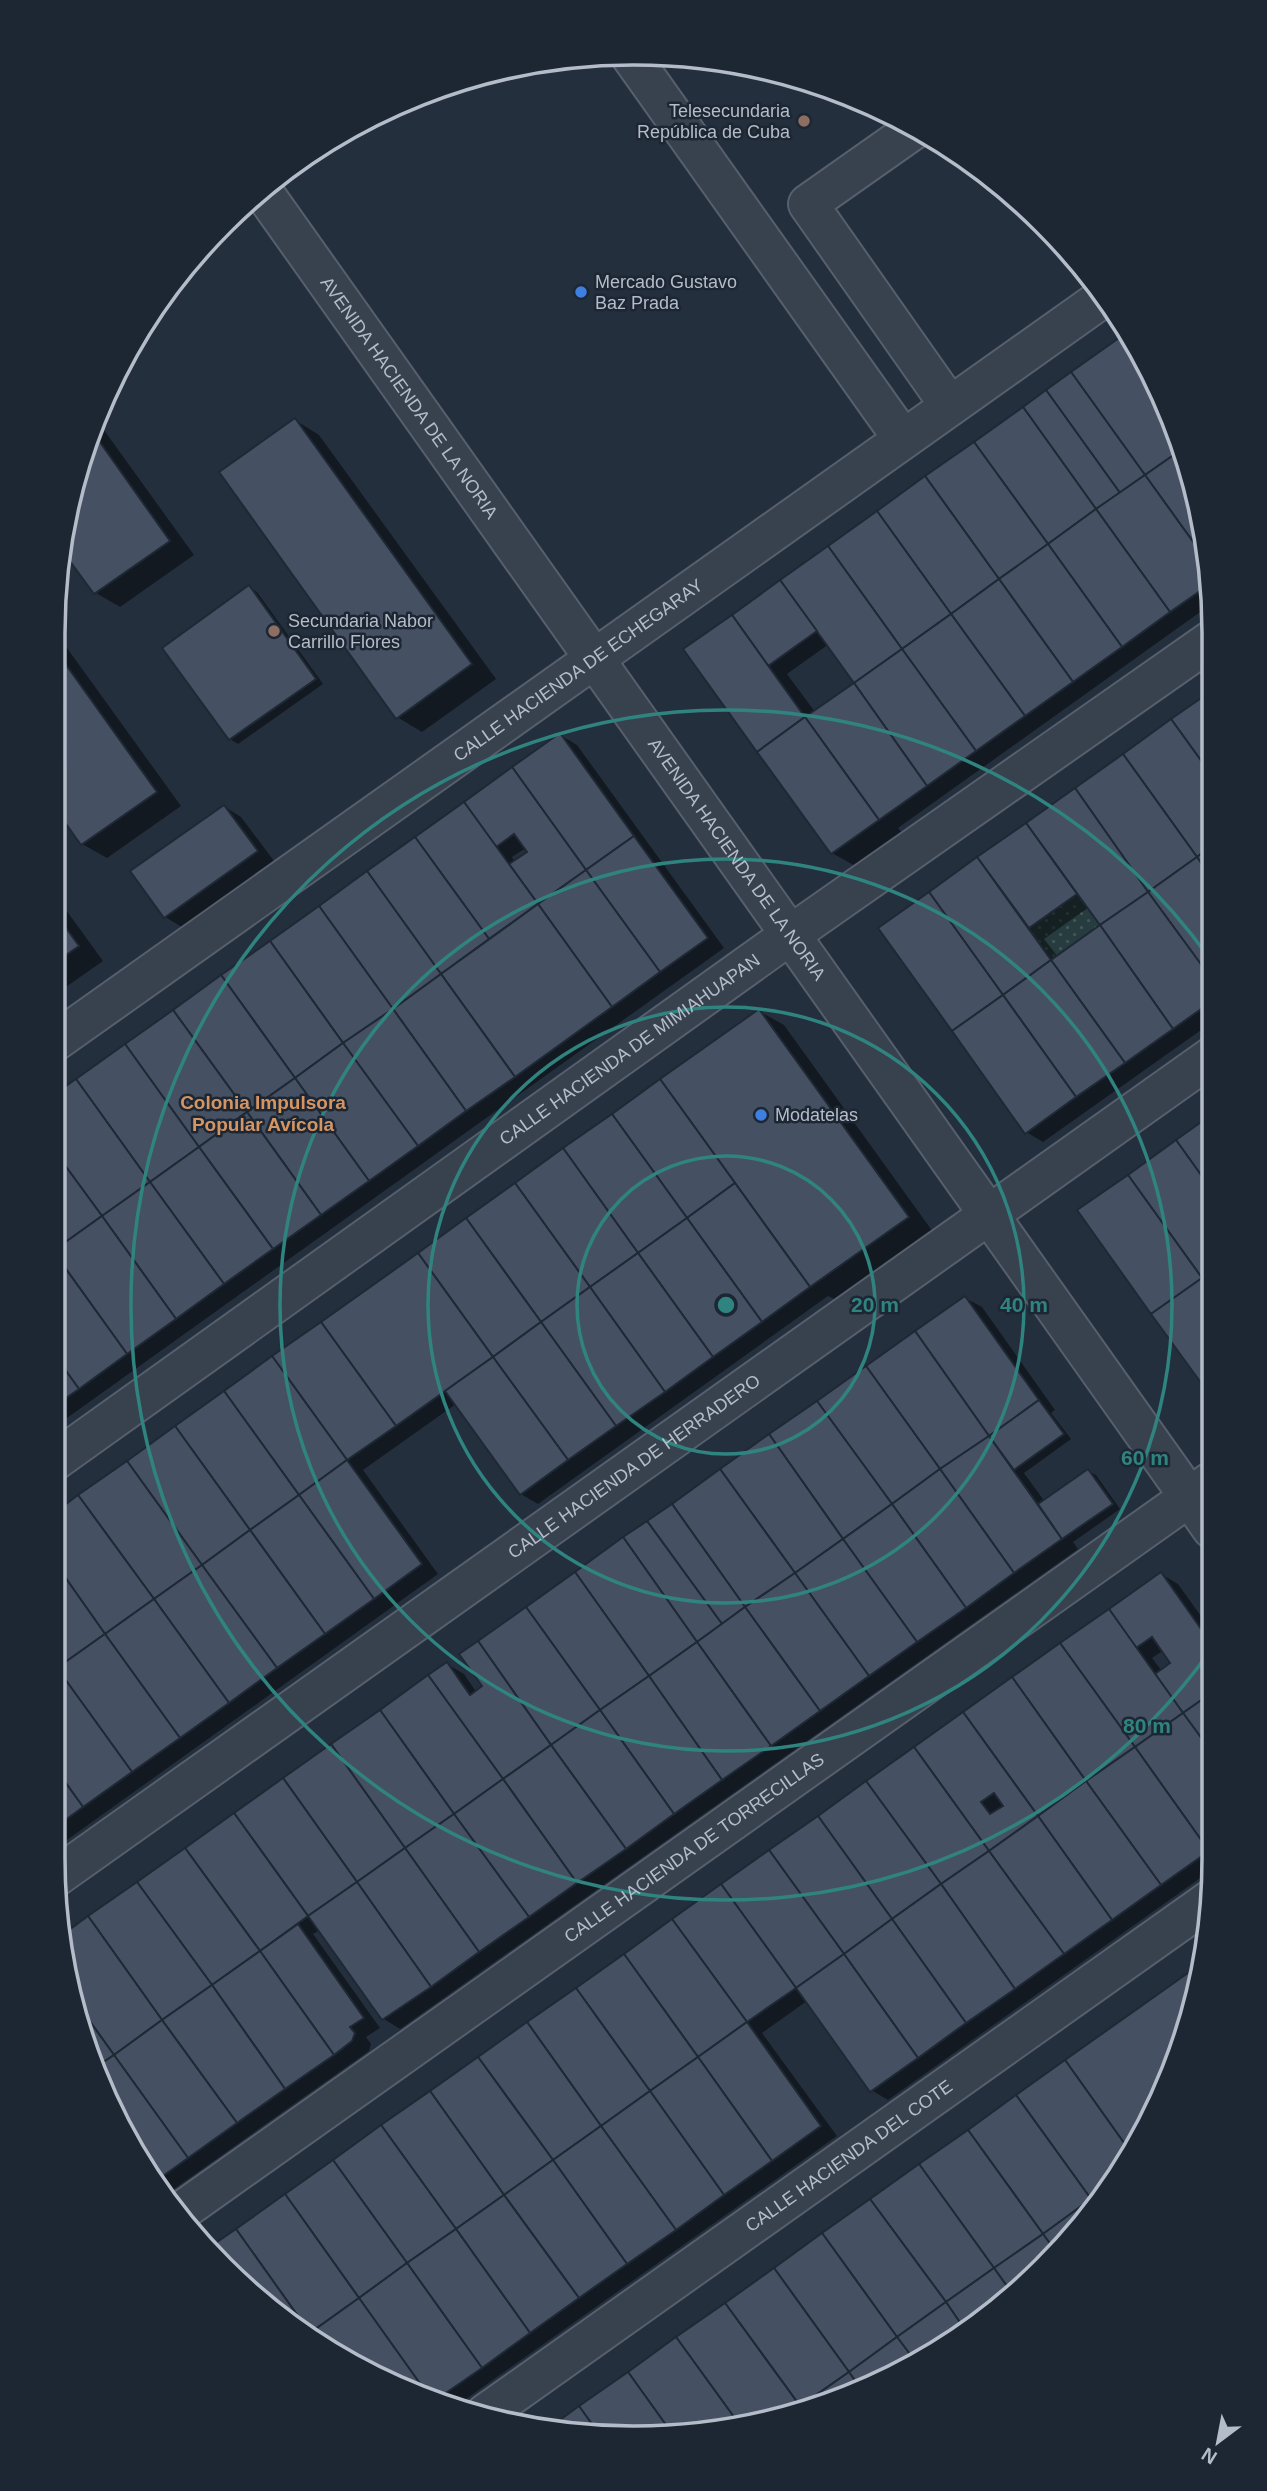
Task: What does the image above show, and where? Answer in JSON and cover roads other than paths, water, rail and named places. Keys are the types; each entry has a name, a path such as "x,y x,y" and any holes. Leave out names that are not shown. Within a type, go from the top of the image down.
{"street":[{"path":"636,65 902,439"},
{"path":"906,135 808,204 950,405"},
{"name":"AVENIDA HACIENDA DE LA NORIA","path":"267,198 989,1214 1201,1489"},
{"name":"CALLE HACIENDA DE ECHEGARAY","path":"65,1034 1096,303"},
{"name":"CALLE HACIENDA DE MIMIAHUAPAN","path":"65,1453 790,935 1202,647"},
{"name":"CALLE HACIENDA DE HERRADERO","path":"65,1870 1202,1063"},
{"name":"CALLE HACIENDA DE TORRECILLAS","path":"186,2208 1201,1489"},
{"name":"CALLE HACIENDA DEL COTE","path":"493,2408 1200,1907"}],"place":[{"name":"Telesecundaria República de Cuba","path":"804,121"},
{"name":"Mercado Gustavo Baz Prada","path":"581,292"},
{"name":"Secundaria Nabor Carrillo Flores","path":"274,631"},
{"name":"Modatelas","path":"761,1115"}],"district":[{"name":"Colonia Impulsora Popular Avícola","path":"263,1113"}]}
